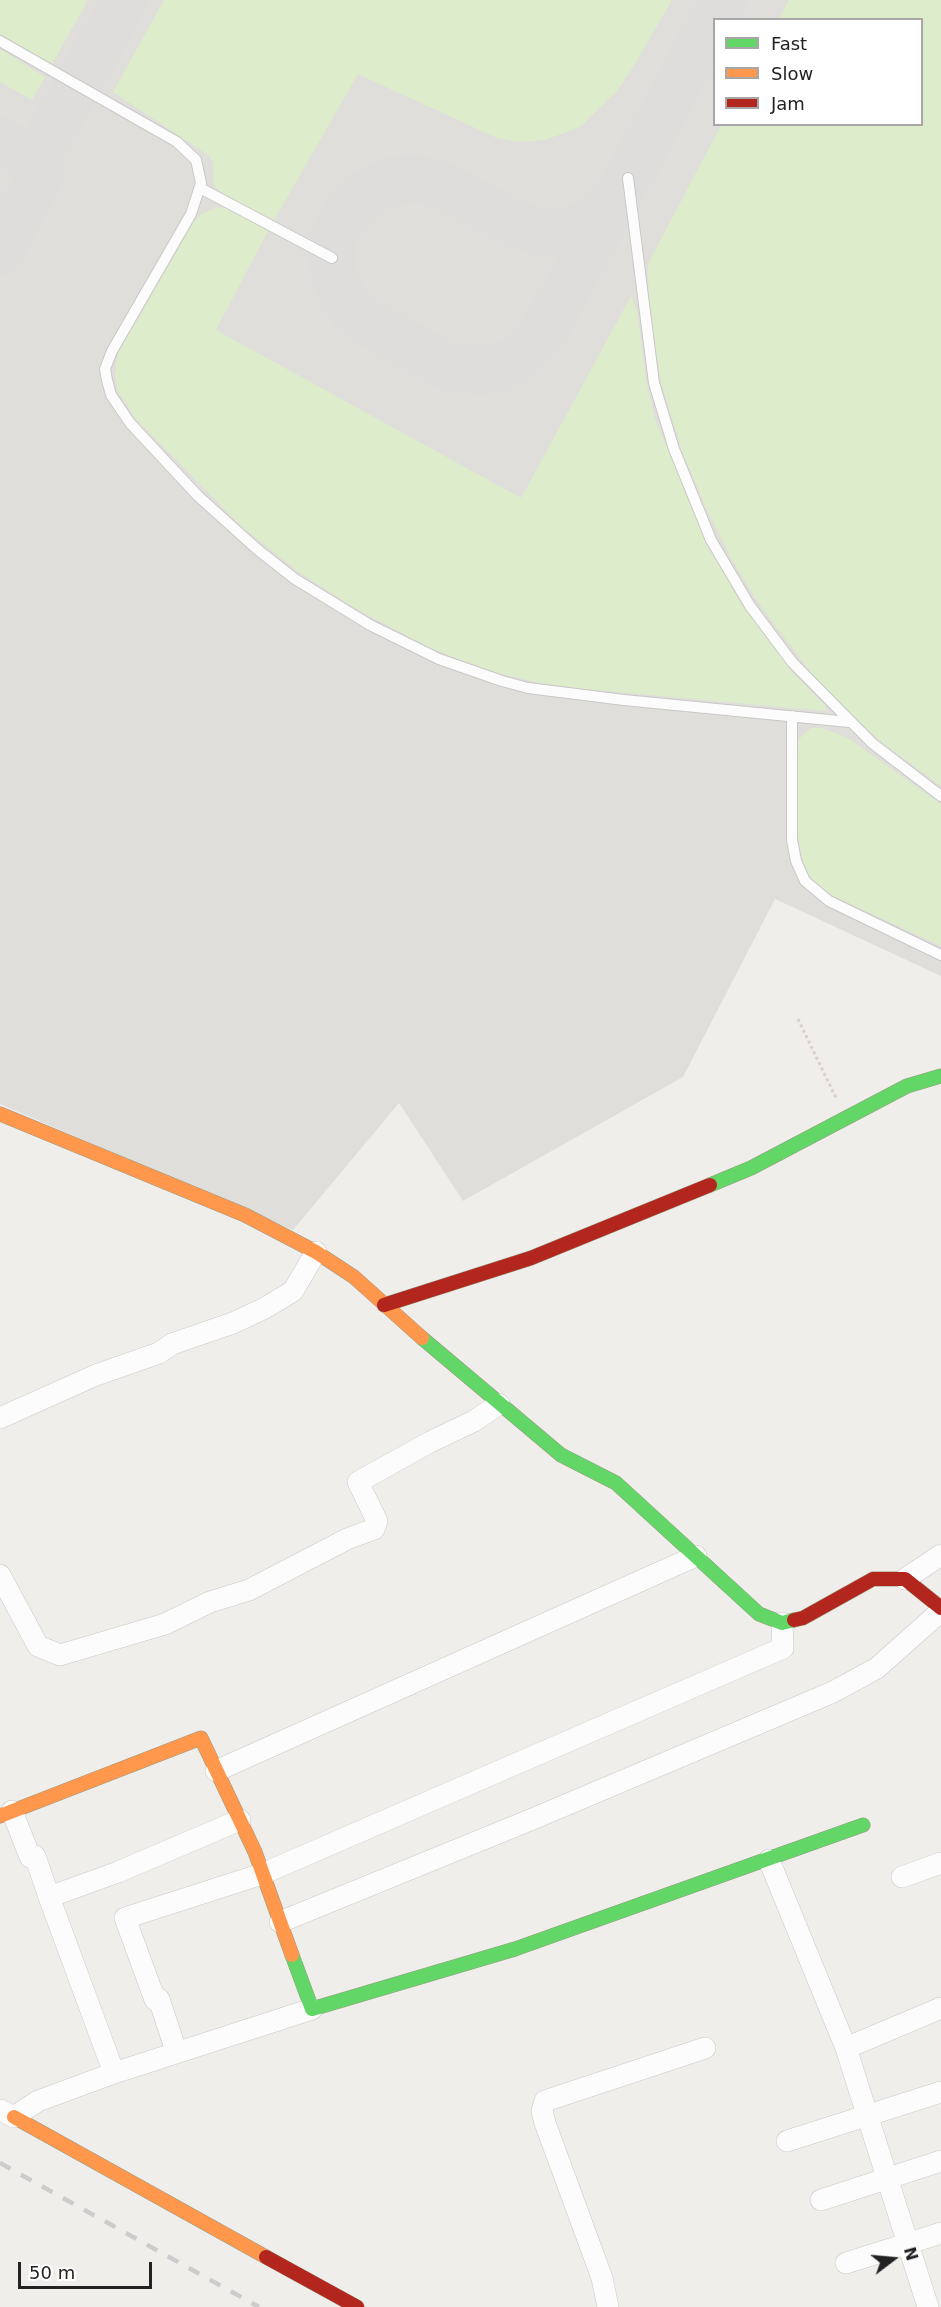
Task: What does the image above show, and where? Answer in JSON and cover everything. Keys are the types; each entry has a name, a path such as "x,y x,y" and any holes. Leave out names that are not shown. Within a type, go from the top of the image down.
{"street":[{"path":"384,1305 531,1258 751,1168 907,1086 941,1076"},
{"path":"0,1114 245,1215 316,1252 354,1277 561,1455 616,1483 759,1614 782,1623 803,1618 873,1579 905,1579 941,1555"},
{"path":"0,1418 96,1375 159,1353 172,1344 233,1323 265,1308 293,1291 316,1252"},
{"path":"0,1575 38,1646 60,1655 156,1627 210,1602 249,1590 347,1539 374,1529 377,1521 358,1482 430,1442 474,1421 499,1404"},
{"path":"216,1771 696,1556"},
{"path":"280,1922 535,1818 833,1692 878,1668 941,1609 905,1579"},
{"path":"176,2051 159,1999 155,2000 125,1918 262,1874 783,1648 782,1623"},
{"path":"114,2073 35,1856 30,1857 6,1813 201,1738 240,1820 312,2009"},
{"path":"49,1897 118,1872 240,1820"},
{"path":"7,2114 176,2051 515,1949 863,1825"},
{"path":"769,1860 846,2048 928,2307"},
{"path":"902,1877 941,1863"},
{"path":"846,2048 941,2008"},
{"path":"608,2307 602,2278 545,2123 542,2111 545,2101 705,2048"},
{"path":"787,2141 941,2092"},
{"path":"7,2114 357,2307"},
{"path":"821,2200 941,2161"},
{"path":"846,2263 941,2233"}],"lane":[{"path":"0,41 189,151 200,170 200,188 191,214 112,351 105,369 111,395 130,423 235,530 295,579 336,606 404,643 474,672 544,690 849,722"},
{"path":"628,178 654,383 664,421 690,493 726,568 755,614 792,662 849,722 894,762 941,796"},
{"path":"200,188 332,258"},
{"path":"792,716 792,840 796,861 805,881 829,901 941,955"}],"path":[{"path":"798,1019 846,1118"}],"shaded area":[{"path":"0,0 941,0 941,976 775,899 683,1077 463,1201 399,1103 293,1230 0,1104"}],"green space":[{"path":"0,0 88,0 52,64 0,34"},
{"path":"164,0 672,0 616,92 580,127 545,140 521,142 497,138 358,74 273,222 219,192 214,185 213,162 208,155 113,92"},
{"path":"789,0 941,0 941,786 880,741 850,714 812,674 759,604 733,562 706,508 683,454 661,383 649,308 648,264 720,126 923,126 923,18 780,18"},
{"path":"0,49 45,77 32,100 0,82"},
{"path":"217,207 230,209 269,229 216,330 521,498 631,296 637,310 646,380 655,419 700,528 741,604 793,673 825,706 826,711 584,689 540,683 490,671 430,648 355,608 300,573 241,526 135,418 118,391 115,375 118,353 193,223 200,215"},
{"path":"811,728 823,728 851,740 941,804 941,946 836,897 822,889 805,871 797,832 798,757 799,739"}],"taxiway":[{"path":"41,150 125,0"},
{"path":"714,18 724,0"},
{"path":"616,199 713,20"},
{"path":"0,141 39,163 42,173 0,251"},
{"path":"416,179 438,183 514,223 543,232 567,231 586,224 602,214 616,199 546,327 523,355 501,367 483,371 446,366 360,318 345,301 335,279 332,251 343,216 366,193 392,181 416,179"}],"railway":[{"path":"0,2163 259,2307"}],"traffic: fast":[{"path":"710,1185 751,1168 907,1086 941,1076"},
{"path":"422,1338 561,1455 616,1483 759,1614 782,1623 794,1620"},
{"path":"292,1955 312,2009 515,1949 863,1825"}],"traffic: slow":[{"path":"0,1114 245,1215 316,1252 354,1277 422,1338"},
{"path":"0,1816 201,1738 255,1852 292,1955"},
{"path":"14,2117 266,2257"}],"traffic: jam":[{"path":"384,1305 531,1258 710,1185"},
{"path":"794,1620 803,1618 873,1579 905,1579 941,1608"},
{"path":"266,2257 357,2307"}]}
